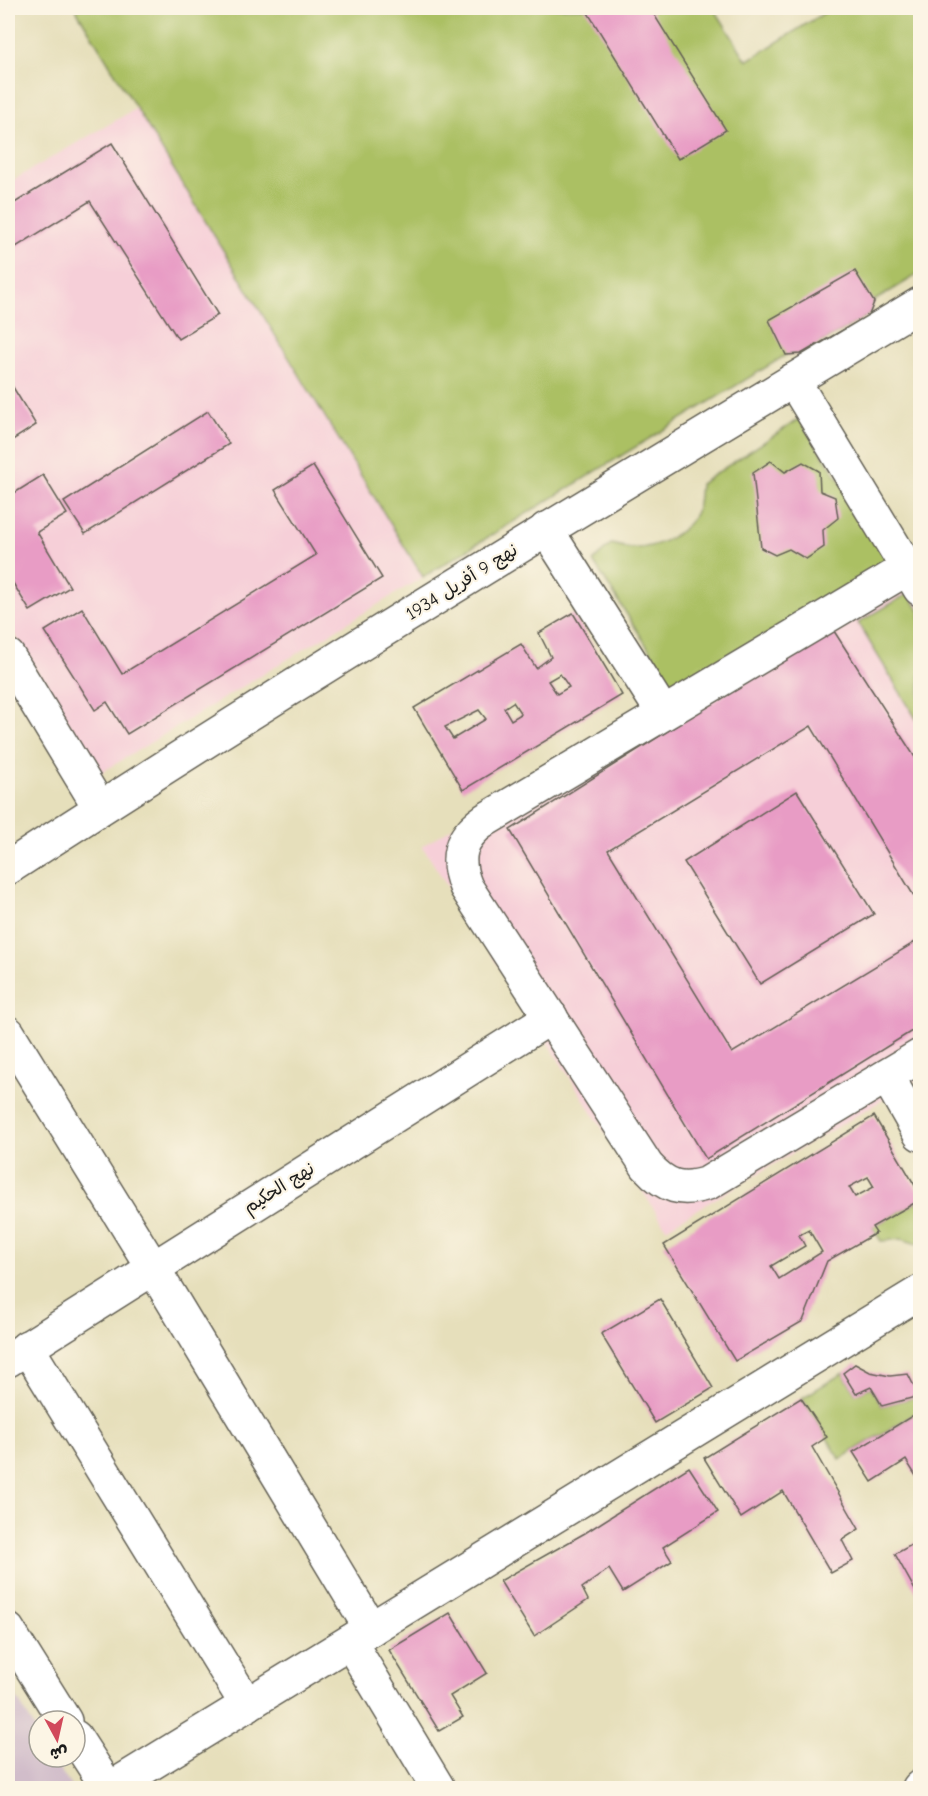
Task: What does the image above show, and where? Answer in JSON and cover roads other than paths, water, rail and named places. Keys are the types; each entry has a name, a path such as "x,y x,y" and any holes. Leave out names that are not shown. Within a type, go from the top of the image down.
{"street":[{"name":"نهج 9 أفريل 1934","path":"8,868 546,529 921,304"},
{"path":"793,380 914,579 663,713 485,820 472,829 464,842 459,857 460,873 466,887 647,1166 668,1184 681,1188 708,1183 921,1056"},
{"path":"546,529 663,713"},
{"path":"8,656 100,808"},
{"name":"نهج الحكيم","path":"17,1354 551,1017"},
{"path":"8,1033 153,1268 360,1635 438,1788"},
{"path":"887,1076 921,1134"},
{"path":"87,1755 109,1788 921,1292"},
{"path":"17,1354 247,1705"},
{"path":"8,1630 57,1709"}]}
